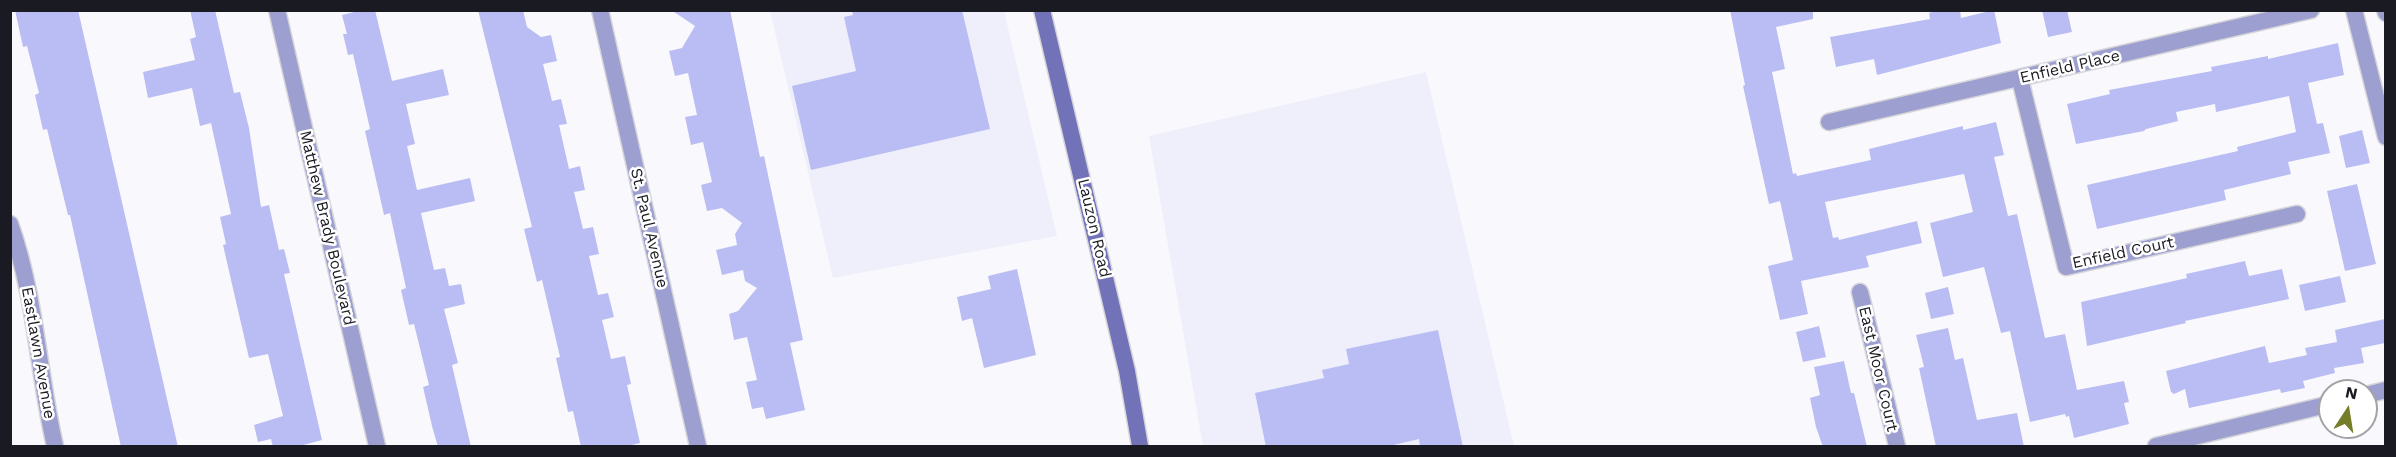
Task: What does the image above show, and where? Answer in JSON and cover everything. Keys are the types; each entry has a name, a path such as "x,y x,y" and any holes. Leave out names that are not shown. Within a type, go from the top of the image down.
{"main road":[{"name":"Lauzon Road","path":"1042,10 1127,370 1140,447"}],"street":[{"name":"Matthew Brady Boulevard","path":"277,10 377,447"},
{"name":"St. Paul Avenue","path":"600,10 699,447"},
{"name":"Enfield Place","path":"1829,122 2020,80 2311,10"},
{"path":"2354,10 2385,137"},
{"name":"Enfield Court","path":"2020,80 2066,267 2297,214"},
{"name":"Eastlawn Avenue","path":"10,224 36,320 45,404 55,447"},
{"name":"East Moor Court","path":"1860,292 1897,447"},
{"path":"2156,447 2318,407"}],"shaded area":[{"path":"770,11 1004,11 1057,236 833,278"},
{"path":"1426,72 1514,446 1203,446 1149,136"}],"building":[{"path":"15,10 78,10 178,447 121,447 70,215 68,215 47,129 43,130 35,95 39,93 27,46 23,47"},
{"path":"190,10 215,10 234,93 240,92 249,128 261,207 269,205 279,250 284,249 290,273 284,274 322,440 296,447 273,447 271,439 258,442 254,425 283,416 268,354 249,358 223,245 226,244 220,217 231,214 211,123 200,126 192,88 148,98 143,72 195,60 190,39 196,37"},
{"path":"362,10 375,10 392,81 443,69 449,95 406,104 415,144 407,146 417,190 470,178 475,201 421,213 434,270 445,268 449,286 461,284 465,304 444,309 458,363 452,365 471,447 438,447 432,426 423,387 429,385 414,324 409,325 401,290 406,288 390,213 384,215 365,131 370,129 353,54 348,55 343,34 347,34 342,15"},
{"path":"478,10 523,10 527,27 541,37 551,35 557,61 543,64 552,101 561,99 567,124 559,125 569,169 580,166 585,190 574,192 583,229 593,227 599,254 589,256 598,295 608,293 614,317 602,320 611,359 625,356 631,384 627,385 640,443 624,447 581,447 573,411 568,412 556,358 560,357 542,280 537,282 524,229 532,227"},
{"path":"671,10 730,10 760,157 764,156 803,340 790,343 805,410 766,419 763,407 752,409 746,382 757,380 747,337 734,340 729,314 738,311 757,288 745,281 743,270 722,275 716,250 737,245 735,234 742,223 722,208 707,211 701,185 712,182 703,142 691,145 685,117 697,115 688,73 675,76 669,51 682,48 695,26"},
{"path":"852,10 962,10 990,129 811,170 792,86 856,71 844,17 853,15"},
{"path":"1730,10 1813,10 1813,19 1776,27 1785,69 1772,72 1793,174 1796,173 1797,176 1871,160 1869,149 1963,126 1963,130 1996,122 2004,155 1994,157 2008,216 2017,214 2045,338 2065,334 2077,390 2124,381 2129,402 2124,403 2129,424 2074,438 2069,416 2066,417 2065,414 2030,422 2010,331 2001,333 1984,267 1943,277 1930,223 1973,212 1964,174 1825,202 1833,238 1838,237 1839,240 1917,221 1922,243 1866,256 1869,267 1801,281 1808,314 1780,320 1768,266 1793,260 1780,201 1769,204 1743,86 1745,85"},
{"path":"1939,10 1960,10 1961,18 1994,10 2001,43 1877,75 1874,59 1836,67 1830,37 1930,19 1929,13"},
{"path":"2042,10 2067,10 2072,32 2048,37"},
{"path":"2338,43 2344,75 2308,83 2317,124 2323,123 2330,153 2288,162 2291,174 2224,190 2226,200 2097,229 2087,185 2238,151 2237,147 2296,132 2289,96 2216,112 2215,104 2176,112 2178,121 2144,131 2076,144 2067,104 2110,94 2109,90 2212,71 2211,67 2268,56 2268,59"},
{"path":"2362,130 2370,163 2346,168 2339,136"},
{"path":"2357,184 2376,264 2345,271 2327,191"},
{"path":"2245,261 2249,276 2282,269 2289,299 2185,321 2186,323 2087,346 2081,302 2187,278 2186,274"},
{"path":"1017,269 1036,355 984,368 972,318 962,321 957,297 991,289 988,276"},
{"path":"2340,276 2346,302 2305,311 2299,285"},
{"path":"1948,287 1954,314 1931,319 1925,293"},
{"path":"2385,319 2385,343 2361,348 2364,363 2334,368 2335,373 2303,381 2305,388 2281,393 2280,389 2189,408 2185,389 2174,394 2171,392 2166,371 2265,346 2269,363 2307,355 2305,348 2337,342 2335,330"},
{"path":"1819,326 1826,357 1803,362 1796,332"},
{"path":"1948,328 1955,360 1963,358 1977,420 2017,413 2024,447 1936,447 1919,368 1924,367 1916,335"},
{"path":"1438,330 1463,447 1420,447 1419,439 1385,447 1266,447 1255,393 1324,378 1322,370 1349,364 1346,349"},
{"path":"1844,361 1867,447 1823,447 1816,427 1810,398 1820,395 1814,367"}]}
